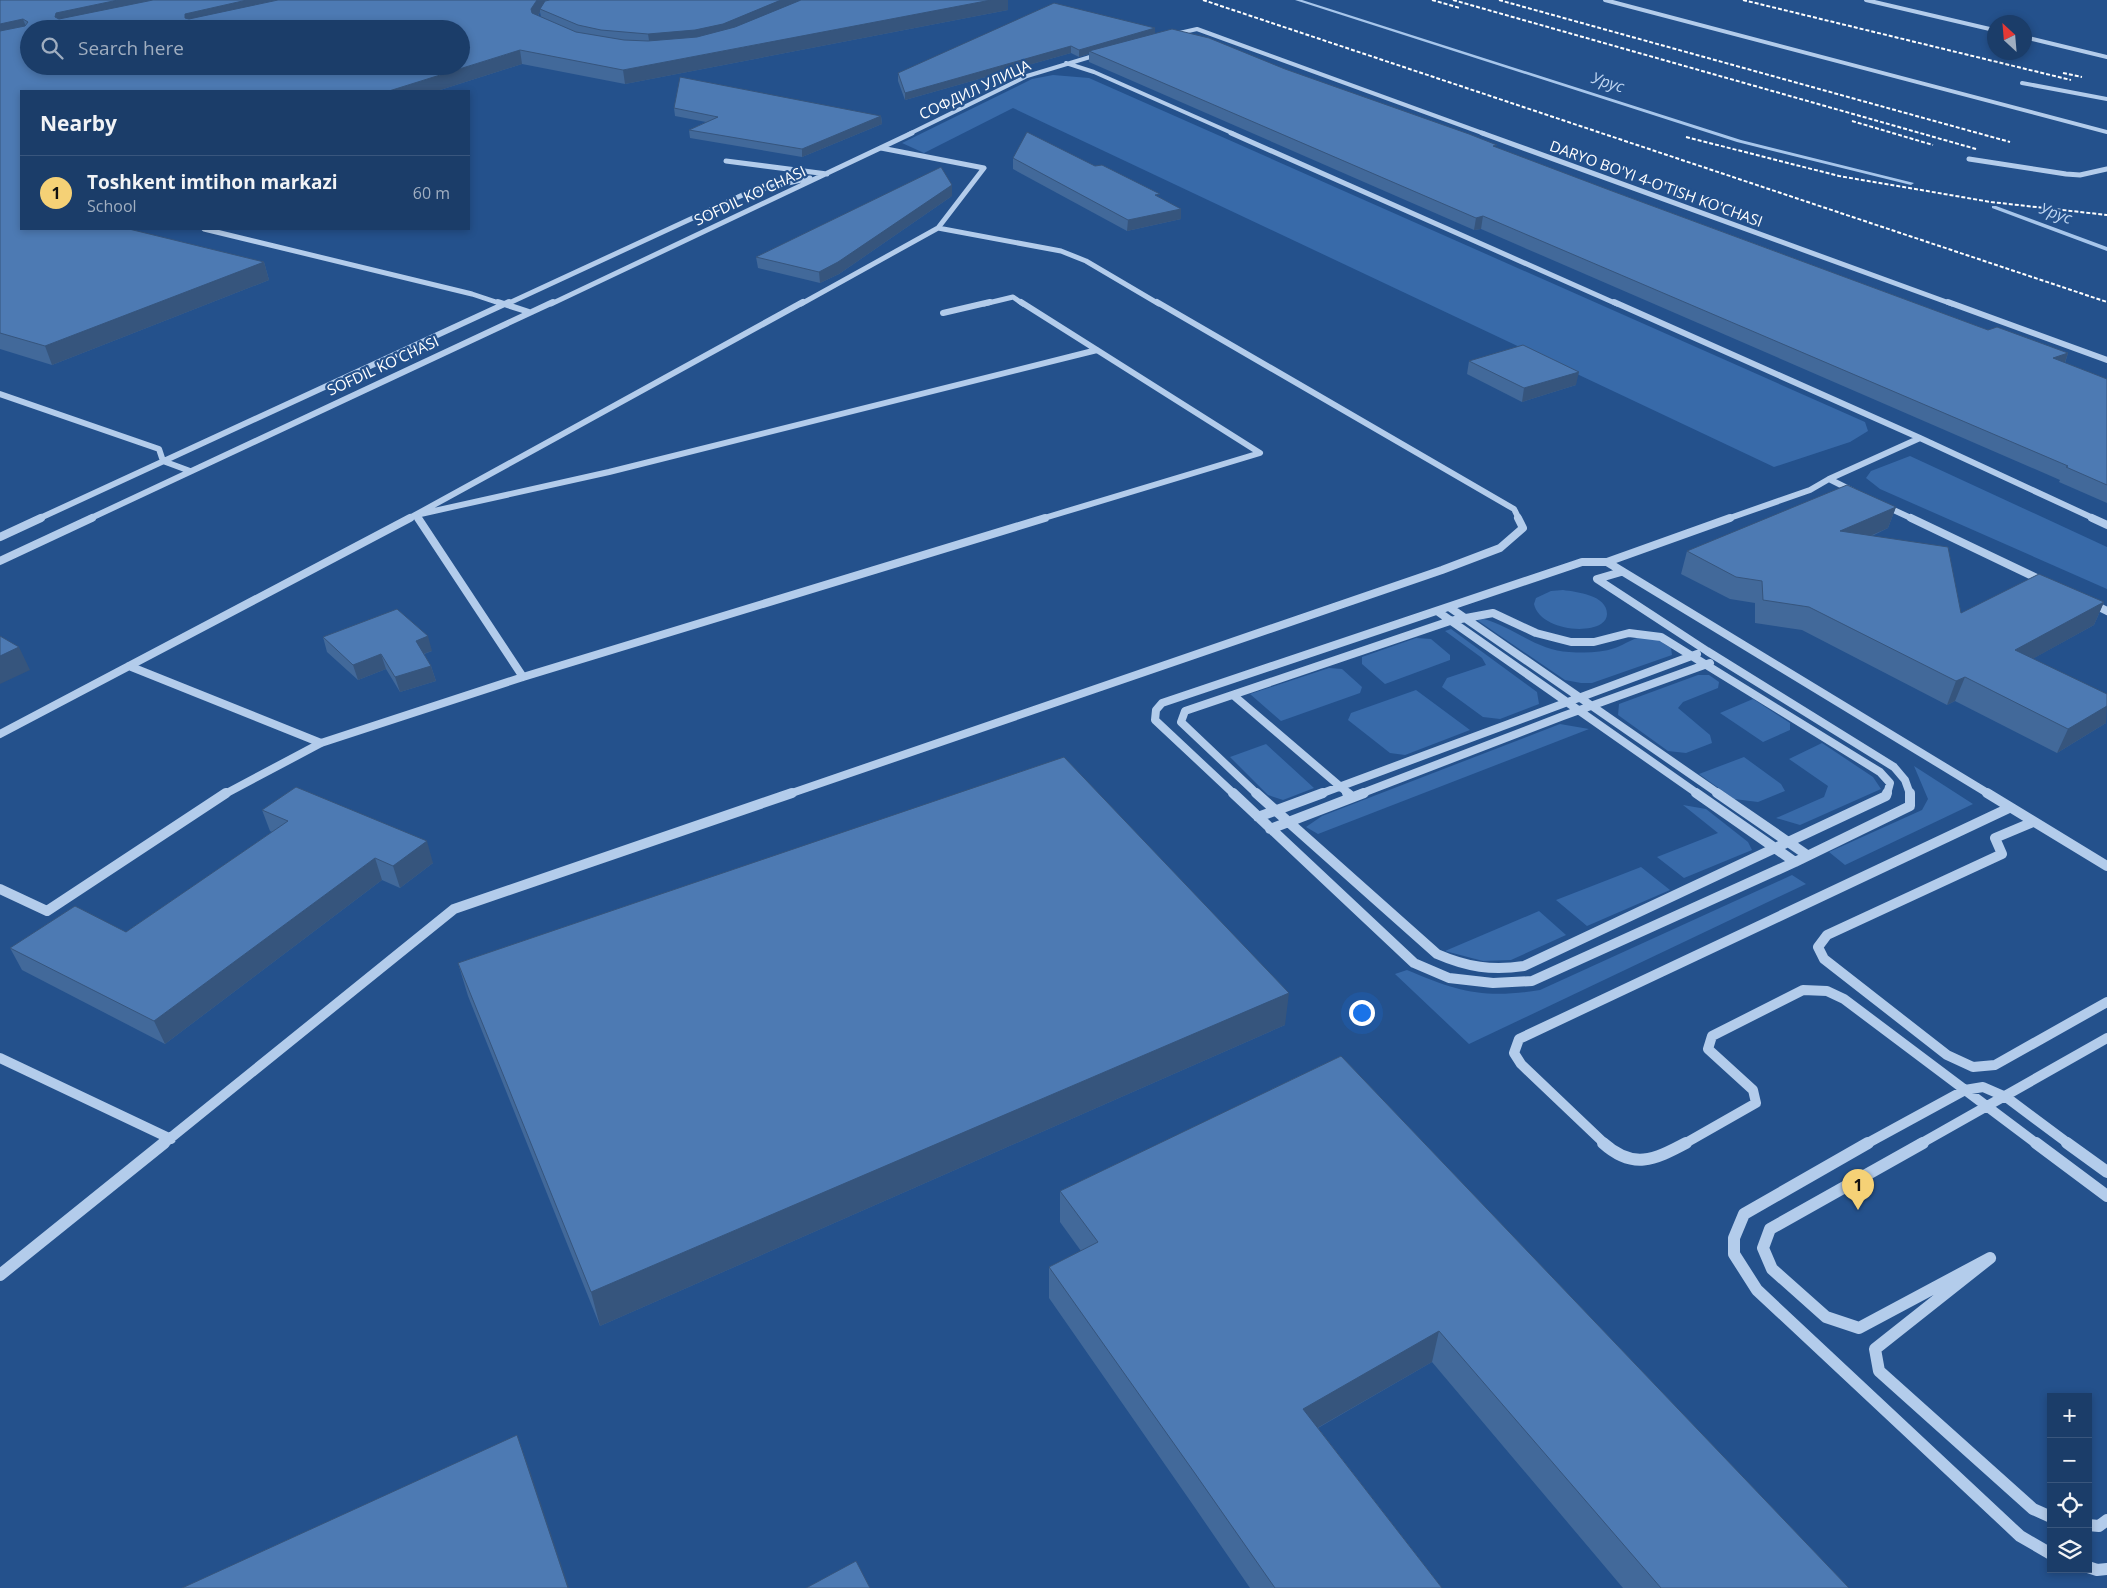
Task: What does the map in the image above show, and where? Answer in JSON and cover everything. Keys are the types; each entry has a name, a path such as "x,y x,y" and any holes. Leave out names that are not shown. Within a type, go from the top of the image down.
{"street":[{"path":"1605,0 2107,132"},
{"path":"1866,0 1987,28"},
{"path":"1165,36 1197,30"},
{"name":"DARYO BO'YI 4-O'TISH KO'CHASI","path":"1197,30 2107,360"},
{"path":"2032,39 2107,57"},
{"name":"СОФДИЛ УЛИЦА","path":"828,174 1027,76 1102,53"},
{"path":"1065,63 1094,72 1920,438 2107,525"},
{"path":"2022,83 2107,99"},
{"path":"0,734 416,515 938,228 984,168 881,148"},
{"path":"1969,159 2066,174 2080,174 2107,169"},
{"path":"726,161 828,174"},
{"name":"SOFDIL KO'CHASI","path":"0,537 500,304 749,192 828,174"},
{"name":"SOFDIL KO'CHASI","path":"0,561 529,312 828,174"},
{"path":"0,1275 454,909 1442,570 1500,548 1523,528 1514,509 1086,260 1061,251 938,228"},
{"path":"208,230 472,294 529,312"},
{"path":"0,889 47,911 237,786 321,743 523,677 1260,453 1013,297 943,313"},
{"path":"416,515 609,472 1097,350"},
{"path":"0,394 99,430 159,449 163,461 190,471"},
{"path":"1621,572 1597,579 1706,651 1894,767 1904,775 1911,792 1910,806 1795,862 1532,981 1493,983 1449,978 1414,962 1155,720 1156,710 1162,703 1582,562 1607,562 1810,490 1829,479 1920,438"},
{"path":"1829,479 1865,496"},
{"path":"1874,500 2053,585"},
{"path":"416,515 523,677"},
{"path":"1607,562 2107,866"},
{"path":"2080,598 2107,611"},
{"path":"1449,607 1807,855"},
{"path":"1437,612 1795,862"},
{"path":"1493,613 1540,636 1582,644 1601,642 1623,634 1640,633 1662,637 1880,772 1890,783 1886,796 1524,966 1503,970 1469,968 1437,954 1181,722 1185,711 1450,621 1493,613"},
{"path":"1258,817 1706,651"},
{"path":"1270,828 1720,659"},
{"path":"129,666 321,743"},
{"path":"1233,695 1352,797"},
{"path":"2009,808 1897,858 1519,1040 1514,1053 1521,1064 1544,1088 1617,1155 1637,1160 1662,1156 1756,1104 1753,1090 1708,1049 1712,1036 1803,990 1827,992 1844,1000 2107,1196"},
{"path":"2033,822 1995,838 2002,854 1827,935 1818,946 1824,959 1947,1056 1973,1068 1995,1065 2107,1002"},
{"path":"2047,1516 2033,1509 1879,1370 1875,1349 1990,1258 1859,1328 1826,1317 1772,1269 1763,1248 1770,1229 1989,1107 2107,1038"},
{"path":"0,1058 171,1139"},
{"path":"2047,1551 2013,1529 1757,1290 1734,1258 1732,1237 1744,1214 1921,1112 1965,1090 1982,1086 2006,1097 2107,1172"},
{"path":"2092,1525 2099,1526 2107,1520"},
{"path":"2092,1568 2107,1569"}],"shaded area":[{"path":"1053,75 1089,78 1865,422 1868,431 1850,442 1774,467 1013,108 924,153 902,143 1032,79"},
{"path":"1910,456 2107,547 2107,589 1880,489 1866,478 1871,471"},
{"path":"1563,590 1583,593 1597,599 1606,608 1607,615 1605,621 1593,627 1573,629 1562,627 1544,618 1534,604 1536,598 1551,591"},
{"path":"1484,619 1505,627 1547,648 1558,651 1604,651 1646,636 1656,639 1671,648 1672,655 1592,683 1565,680 1477,620"},
{"path":"1451,629 1537,692 1539,704 1500,719 1483,717 1442,687 1447,678 1486,665 1482,658 1445,631"},
{"path":"1416,638 1431,639 1450,655 1450,660 1385,684 1362,664 1362,657"},
{"path":"1329,668 1342,669 1362,687 1360,693 1281,721 1250,694"},
{"path":"1698,675 1709,675 1719,682 1718,688 1683,702 1678,708 1710,735 1712,743 1686,753 1668,751 1618,715 1619,704"},
{"path":"1416,690 1470,730 1405,755 1390,753 1348,720 1351,713"},
{"path":"1753,699 1790,723 1790,730 1763,742 1720,713"},
{"path":"1560,724 1589,729 1318,834 1306,827 1322,816"},
{"path":"1822,743 1873,777 1881,789 1800,825 1776,818 1824,797 1828,786 1789,759"},
{"path":"1266,744 1314,788 1283,800 1268,795 1230,757"},
{"path":"1744,757 1781,784 1785,791 1758,802 1734,799 1699,774"},
{"path":"1914,766 1973,804 1845,865 1829,852 1922,810 1928,799"},
{"path":"1683,805 1706,809 1748,842 1752,850 1684,878 1657,857 1718,833"},
{"path":"1641,867 1670,890 1587,926 1556,900"},
{"path":"1792,875 1806,884 1469,1044 1395,974 1407,970 1442,984 1472,992 1503,994 1540,990"},
{"path":"1539,911 1566,935 1511,960 1483,961 1445,951"}],"building":[{"path":"0,0 118,0 56,13 55,17 59,19 153,0 247,0 185,14 185,18 189,19 278,0 537,0 531,9 532,13 576,32 624,40 648,41 697,37 735,27 801,0 991,0 623,70 520,50 470,66 470,20 23,19 0,24"},
{"path":"781,0 723,24 695,30 648,34 601,30 578,25 540,9 545,1"},
{"path":"1054,3 1155,28 1079,50 1071,46 905,93 898,73"},
{"path":"20,27 20,75 440,75 392,90 20,90 20,230 133,230 264,262 45,346 0,333 0,31"},
{"path":"1172,29 1209,38 1285,69 1469,134 1497,145 1493,146 1612,191 1988,330 1997,327 2068,353 2053,358 2107,379 2107,485 2066,467 2068,466 1483,216 1476,218 1089,51"},
{"path":"680,77 881,116 802,149 689,130 718,117 674,108"},
{"path":"1027,132 1095,166 1102,165 1160,194 1155,195 1181,209 1128,220 1013,158"},
{"path":"941,167 952,185 838,262 819,272 756,257"},
{"path":"1523,345 1579,372 1524,388 1469,361"},
{"path":"1847,485 1896,507 1840,531 1948,547 1961,613 2039,574 2104,602 2015,650 2107,694 2107,706 2068,729 1965,677 1956,681 1809,607 1763,600 1762,581 1736,577 1687,551"},
{"path":"397,609 428,636 416,641 431,666 395,677 381,654 353,665 323,637"},
{"path":"0,636 19,647 0,656"},
{"path":"1064,757 1289,993 591,1292 458,963"},
{"path":"296,787 427,841 393,866 375,858 154,1021 10,948 75,906 126,932 288,821 262,810"},
{"path":"1341,1056 1849,1588 1661,1588 1439,1331 1303,1409 1442,1588 1275,1588 1049,1267 1098,1242 1060,1191"},
{"path":"517,1435 568,1588 182,1588"},
{"path":"856,1561 870,1588 806,1588"}],"waterway":[{"name":"Урус","path":"1297,0 1739,141 1911,183"},
{"name":"Урус","path":"1994,207 2107,249"}],"railway":[{"path":"1203,0 2107,302"},
{"path":"1432,0 1460,8"},
{"path":"1453,0 1976,149"},
{"path":"1499,0 2010,142"},
{"path":"1743,0 2071,80"},
{"path":"2063,73 2082,77"},
{"path":"1852,121 1933,145"},
{"path":"1686,137 1839,176 1991,202 2107,215"}],"place":[{"name":"Toshkent imtihon markazi","path":"1858,1210"}]}
